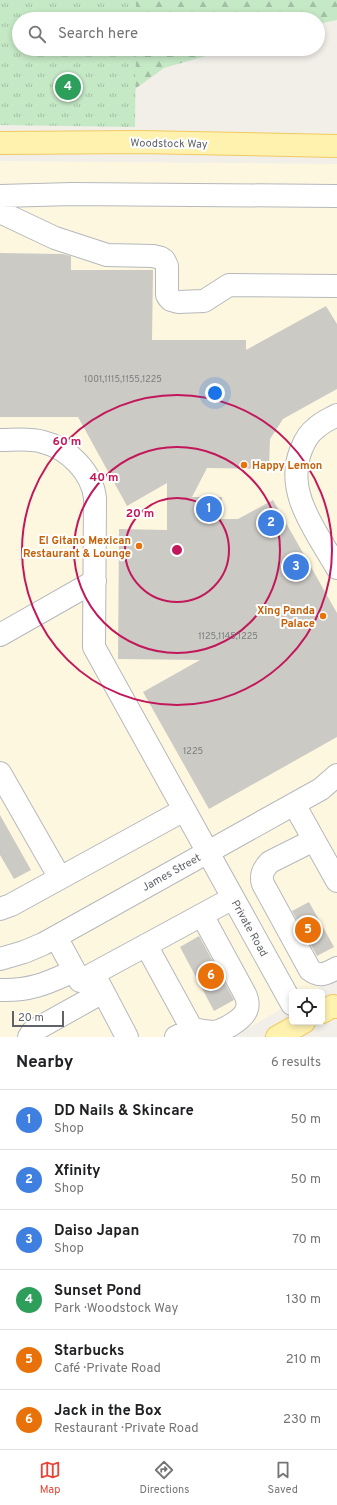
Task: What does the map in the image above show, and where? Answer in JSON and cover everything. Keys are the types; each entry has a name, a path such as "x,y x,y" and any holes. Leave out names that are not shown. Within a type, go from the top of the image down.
{"main road":[{"name":"Woodstock Way","path":"0,143 140,142 337,146"},
{"path":"325,1010 333,1006 337,1006"},
{"path":"277,1037 298,1025"}],"street":[{"path":"0,196 72,194 337,196"},
{"path":"0,212 55,238 107,255 153,256 161,258 166,263 167,295 171,300 178,302 204,301 229,285 337,286"},
{"path":"337,415 315,428 307,438 298,458 296,468 296,486 305,512 337,568"},
{"name":"Private Road","path":"0,440 36,441 50,444 68,455 85,471 96,498 94,647 289,999"},
{"path":"0,635 95,581"},
{"path":"0,772 60,878"},
{"name":"James Street","path":"0,959 24,952 56,937 321,789 337,775"},
{"path":"294,804 337,881"},
{"path":"0,910 184,810"},
{"path":"314,840 270,862 265,867 261,878 310,970 318,974 322,974 337,968"},
{"path":"29,1037 33,1031 90,979 146,945 233,898"},
{"path":"146,945 184,1033 213,1032 224,1029 244,1016 248,1009 248,1004 245,994 202,915"},
{"path":"56,937 90,979 127,1037"},
{"path":"0,990 17,991 44,984 90,979"}],"shaded area":[{"path":"0,161 337,164 337,978 317,989 289,989 289,1005 232,1037 0,1037"}],"green space":[{"path":"0,0 337,0 337,20 325,23 325,12 12,12 12,56 206,56 164,68 99,115 0,117"},
{"path":"0,0 136,0 136,12 12,12 12,56 136,56 135,127 0,125"}],"building":[{"path":"0,253 62,254 71,256 71,270 153,270 152,340 246,340 246,350 326,306 337,324 337,389 283,419 270,439 269,469 207,468 192,497 222,497 221,519 238,519 273,500 337,613 337,737 209,809 143,692 200,660 118,659 119,529 167,530 167,483 127,506 78,417 0,417"},
{"path":"0,815 31,870 14,879 0,855"},
{"path":"309,902 334,947 317,956 292,911"},
{"path":"199,936 234,1000 214,1011 180,947"}],"place":[{"name":"Sunset Pond","path":"68,87"},
{"name":"Happy Lemon","path":"244,465"},
{"name":"DD Nails & Skincare","path":"209,509"},
{"name":"Xfinity","path":"271,523"},
{"name":"El Gitano Mexican Restaurant & Lounge","path":"139,546"},
{"name":"Daiso Japan","path":"296,567"},
{"name":"Xing Panda Palace","path":"323,616"},
{"name":"Starbucks","path":"308,930"},
{"name":"Jack in the Box","path":"211,976"}]}
